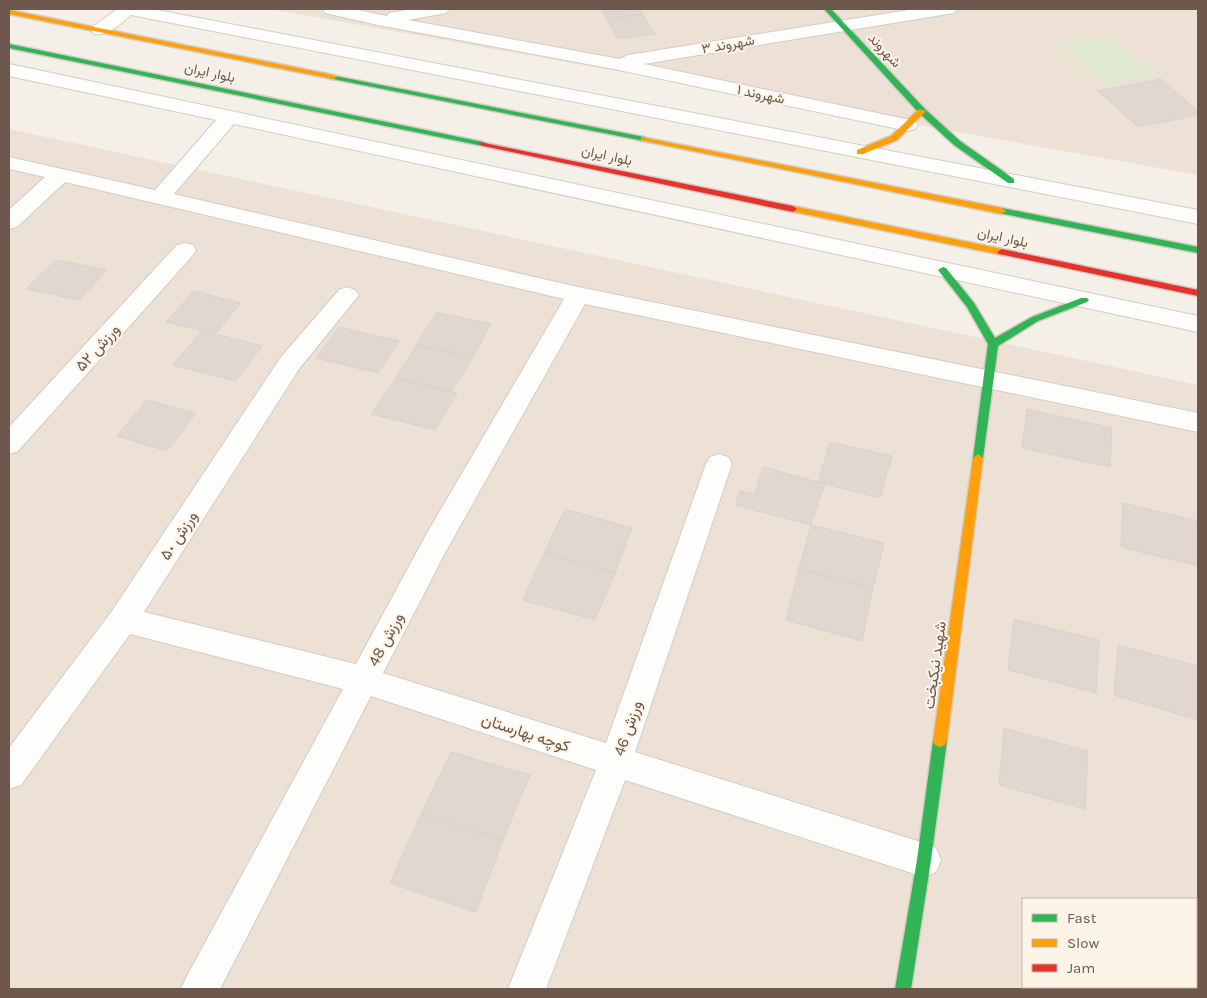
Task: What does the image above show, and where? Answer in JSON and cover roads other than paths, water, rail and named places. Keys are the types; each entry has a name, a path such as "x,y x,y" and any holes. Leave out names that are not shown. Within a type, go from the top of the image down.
{"street":[{"path":"100,30 127,9 1198,217"},
{"name":"شهروند ۱","path":"331,9 378,20 614,64 908,125"},
{"path":"378,20 439,9"},
{"name":"شهروند","path":"827,9 922,111 957,143 1011,181"},
{"name":"شهروند ۳","path":"614,64 842,24 948,9"},
{"name":"بلوار ایران","path":"9,12 1198,250"},
{"name":"بلوار ایران","path":"9,46 1198,293"},
{"path":"48,79 72,59"},
{"path":"9,70 1198,324"},
{"path":"604,131 620,105"},
{"path":"860,152 894,138 922,111"},
{"path":"161,196 230,117"},
{"path":"9,163 161,196 579,294 1198,423"},
{"path":"9,222 61,174"},
{"name":"ورزش ۵٢","path":"9,444 185,250"},
{"path":"943,270 971,305 993,344 1035,318 1084,300"},
{"name":"ورزش 48","path":"200,989 436,543 579,294"},
{"name":"ورزش ۵٠","path":"9,774 123,620 290,363 347,295"},
{"name":"شهید نیکبخت","path":"903,989 924,860 993,344"},
{"name":"ورزش 46","path":"527,989 616,761 719,464"},
{"name":"کوچه بهارستان","path":"123,620 363,680 924,860"}]}
